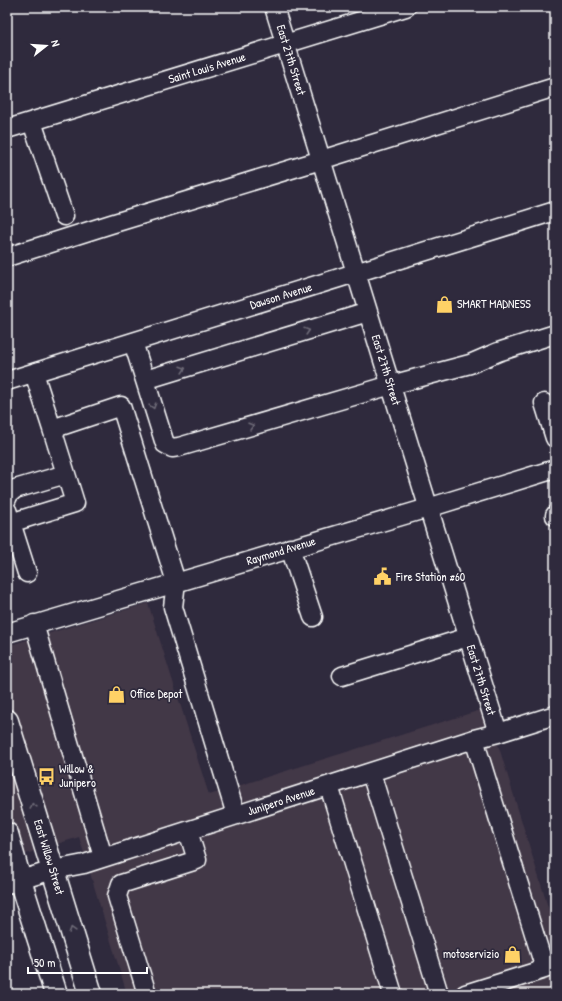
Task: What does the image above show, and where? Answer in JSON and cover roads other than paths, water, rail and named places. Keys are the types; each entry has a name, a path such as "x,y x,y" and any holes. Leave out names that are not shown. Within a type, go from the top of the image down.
{"main road":[{"name":"East Willow Street","path":"7,721 91,994"},
{"path":"7,834 13,882 56,994"}],"street":[{"name":"East 27th Street","path":"274,7 498,733"},
{"name":"Saint Louis Avenue","path":"7,129 406,7"},
{"path":"7,257 555,87"},
{"path":"32,122 64,216"},
{"name":"Dawson Avenue","path":"7,381 555,210"},
{"path":"145,380 368,312"},
{"path":"133,342 165,444 172,448 391,385 470,364 498,352 555,334"},
{"path":"27,573 8,519 75,504 34,373"},
{"path":"544,403 555,438"},
{"path":"52,429 121,406 176,582 173,607 236,816"},
{"name":"Raymond Avenue","path":"7,633 555,469"},
{"path":"7,499 8,495 15,489 66,474"},
{"path":"290,548 313,617"},
{"path":"34,624 103,857"},
{"path":"342,676 468,637"},
{"name":"Junipero Avenue","path":"13,882 53,870 84,864 474,739 555,715"},
{"path":"465,994 545,969 474,739"},
{"path":"371,773 439,994"},
{"path":"329,786 393,994"},
{"path":"147,994 117,896 121,884 197,860 188,831"}],"place":[{"name":"SMART MADNESS","path":"444,304"},
{"name":"Fire Station #60","path":"383,577"},
{"name":"Office Depot","path":"117,694"},
{"name":"Willow & Junipero","path":"46,776"},
{"name":"motoservizio","path":"512,954"}]}
